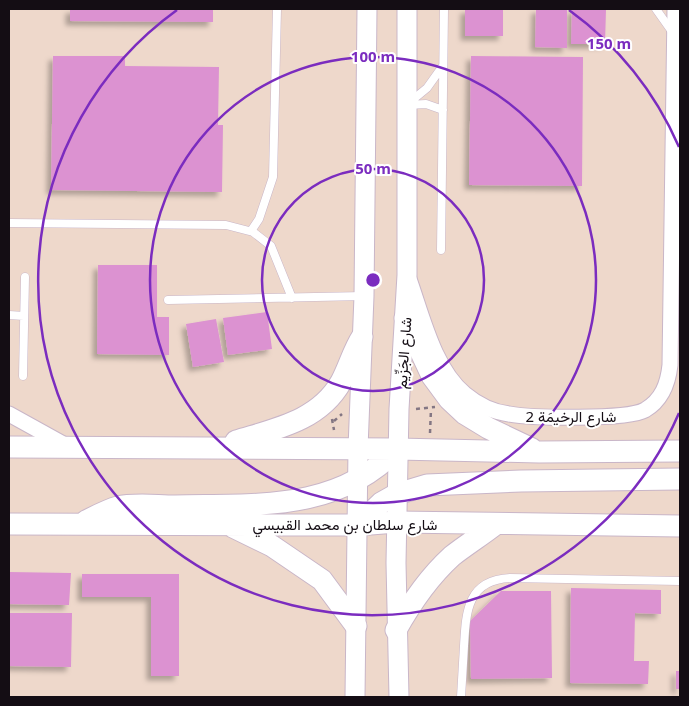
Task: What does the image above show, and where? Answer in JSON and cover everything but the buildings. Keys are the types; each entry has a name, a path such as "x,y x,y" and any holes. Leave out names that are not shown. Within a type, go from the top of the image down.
{"main road":[{"path":"405,318 432,376 449,399 465,414 488,428 539,452"},
{"path":"212,448 283,427 303,418 323,405 342,380 352,352 362,336"},
{"path":"9,446 397,448 539,452 680,451"},
{"path":"78,524 118,507 300,500 335,491 358,481 374,471 397,448"},
{"path":"358,524 381,503 397,494 427,485 481,482 680,479"},
{"name":"شارع سلطان بن محمد القبيسي","path":"9,524 358,524 396,522 680,526"},
{"path":"228,524 272,546 322,580 356,626"},
{"path":"396,630 407,609 439,570 453,556 496,524"}],"street":[{"path":"351,695 356,626 358,448 364,296 367,9"},
{"name":"شارع الجَزِّيم","path":"400,696 396,630 396,522 397,448 407,275 407,9"},
{"name":"شارع الرخيمَة 2","path":"407,275 436,353 447,375 464,393 484,407 521,416 617,417 644,410 664,391 669,374 678,152 677,38 674,9"},
{"path":"678,152 680,71"},
{"path":"9,414 69,447"}],"lane":[{"path":"251,231 259,219 273,177 277,9"},
{"path":"441,250 444,9"},
{"path":"656,9 677,38"},
{"path":"406,105 427,88 443,65"},
{"path":"406,105 426,104 443,110"},
{"path":"9,223 226,225 251,231 271,246 292,298"},
{"path":"23,376 25,277"},
{"path":"168,300 364,296"},
{"path":"9,315 24,316"},
{"path":"461,697 466,613 472,597 485,585 502,578 680,580"}],"path":[{"path":"430,449 431,409"}],"shaded area":[{"path":"9,9 680,9 680,697 9,697"}]}
